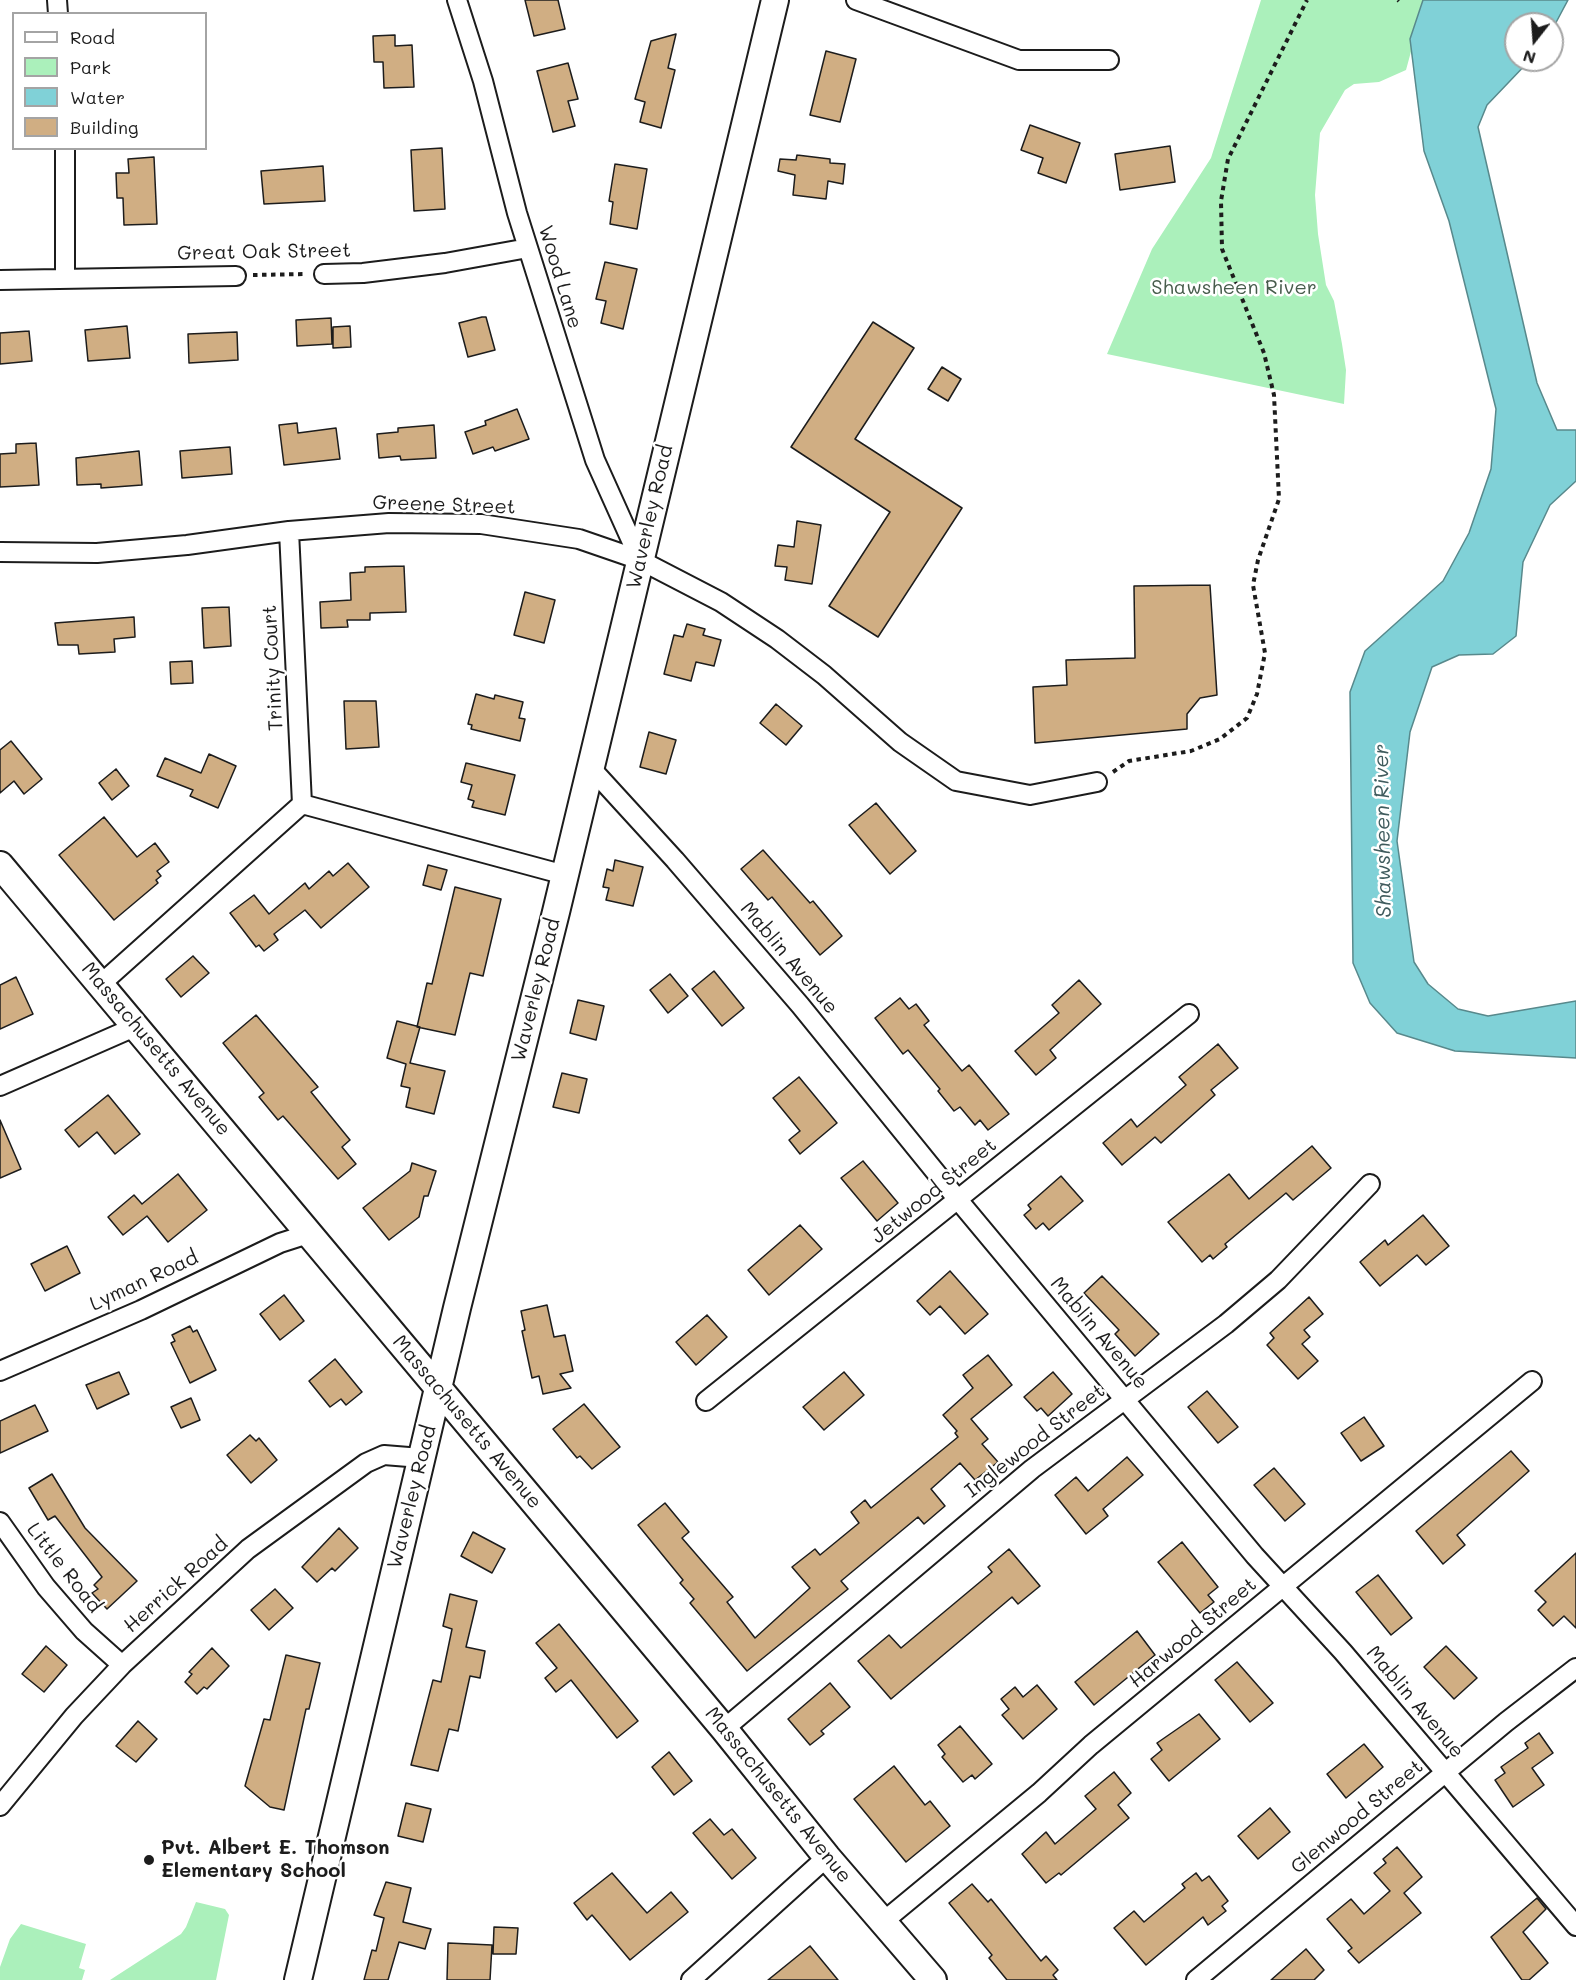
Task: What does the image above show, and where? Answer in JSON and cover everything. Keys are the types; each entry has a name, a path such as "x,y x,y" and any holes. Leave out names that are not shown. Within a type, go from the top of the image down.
{"main road":[{"name":"Waverley Road","path":"298,1980 421,1458 775,0"},
{"name":"Massachusetts Avenue","path":"0,865 102,983 308,1234 724,1730 827,1857 933,1980"}],"street":[{"name":"Wood Lane","path":"457,0 483,81 528,248 595,460 640,560"},
{"path":"856,0 1019,60 1109,60"},
{"path":"65,150 65,279"},
{"name":"Great Oak Street","path":"324,273 363,273 445,263 528,248"},
{"name":"Great Oak Street","path":"0,280 236,276"},
{"name":"Greene Street","path":"0,552 97,553 187,545 289,531 389,523 481,524 579,539 640,560 715,598 777,639 824,675 900,742 956,781 1030,795 1097,782"},
{"name":"Trinity Court","path":"289,531 302,804"},
{"name":"Mablin Avenue","path":"590,767 675,860 800,1005 959,1201 1283,1588 1343,1652 1444,1774 1576,1926"},
{"path":"102,983 302,804 564,875"},
{"name":"Jetwood Street","path":"706,1401 959,1201 1189,1014"},
{"path":"0,1086 136,1026"},
{"name":"Inglewood Street","path":"724,1730 1032,1469 1226,1324 1272,1286 1370,1184"},
{"name":"Lyman Road","path":"0,1371 141,1310 280,1243 308,1234"},
{"name":"Harwood Street","path":"884,1921 1532,1381"},
{"name":"Herrick Road","path":"0,1806 74,1716 122,1665 252,1546 366,1462 384,1455 421,1458"},
{"name":"Little Road","path":"0,1522 46,1587 84,1631 122,1665"},
{"name":"Glenwood Street","path":"1196,1980 1444,1774 1576,1668"},
{"path":"691,1980 827,1857"}],"path":[{"path":"1097,782 1129,761 1182,753 1220,739 1247,718 1257,694 1265,653 1253,585 1258,561 1279,500 1274,395 1264,353 1222,249 1221,201 1228,159 1307,0"},
{"name":"Great Oak Street","path":"236,276 324,273"}],"green space":[{"name":"Shawsheen River","path":"1261,0 1425,0 1406,70 1379,82 1354,84 1345,90 1320,133 1315,195 1318,234 1326,285 1334,301 1346,370 1344,404 1107,354 1152,249 1211,158"},
{"path":"196,1902 225,1909 229,1915 216,1980 110,1980 181,1934"},
{"path":"21,1924 86,1944 79,1968 85,1970 82,1980 0,1980 0,1967 10,1939"}],"water":[{"name":"Shawsheen River","path":"1423,0 1568,0 1562,12 1504,12 1504,72 1519,72 1487,105 1478,127 1537,383 1557,430 1576,430 1576,481 1550,505 1523,562 1516,636 1493,654 1459,655 1432,667 1410,732 1397,841 1414,962 1428,984 1458,1009 1488,1016 1576,1001 1576,1058 1455,1051 1397,1033 1370,1003 1353,963 1350,692 1365,651 1443,581 1469,533 1491,469 1496,409 1449,221 1424,151 1410,39"}],"building":[{"path":"525,0 558,0 565,29 534,36"},
{"path":"676,34 668,68 675,70 661,128 640,122 645,102 635,99 651,41"},
{"path":"395,35 395,46 412,45 414,87 384,88 383,62 374,62 373,36"},
{"path":"826,51 856,59 840,122 810,115"},
{"path":"568,63 578,99 568,101 575,126 553,132 537,71"},
{"path":"1030,125 1080,143 1066,183 1038,173 1043,158 1021,150"},
{"path":"1170,146 1175,182 1120,190 1115,154"},
{"path":"442,148 445,209 414,211 411,150"},
{"path":"797,155 830,159 830,163 845,164 843,184 828,181 826,199 793,195 795,175 778,171 780,159 796,160"},
{"path":"154,157 157,224 124,225 123,198 117,198 116,173 129,173 128,159"},
{"path":"615,164 647,169 637,229 610,224 613,202 609,201"},
{"path":"323,166 325,201 264,204 261,171"},
{"path":"605,262 637,269 623,329 601,323 606,301 596,299"},
{"path":"486,317 495,350 468,357 459,323"},
{"path":"331,318 332,344 297,346 296,320"},
{"path":"873,322 914,348 855,439 962,508 878,637 829,606 890,512 791,447"},
{"path":"127,326 130,358 88,361 85,330"},
{"path":"350,326 351,347 333,348 333,327"},
{"path":"29,331 32,361 0,364 0,333"},
{"path":"237,332 238,360 189,363 188,334"},
{"path":"942,367 961,379 948,401 928,389"},
{"path":"517,409 529,439 495,451 493,447 473,454 465,432 486,425 485,421"},
{"path":"297,423 298,433 336,428 340,459 284,465 279,425"},
{"path":"434,425 436,458 401,460 400,456 379,458 377,434 398,432 398,428"},
{"path":"36,443 39,485 0,487 0,454 16,453 16,444"},
{"path":"230,447 232,474 182,478 180,451"},
{"path":"139,451 142,485 101,488 101,484 77,485 76,458"},
{"path":"797,521 821,525 812,584 785,580 787,567 775,566 778,545 794,547"},
{"path":"404,566 406,612 370,613 370,620 347,620 348,627 321,628 320,602 351,600 350,573 365,572 365,567"},
{"path":"1210,585 1217,695 1200,698 1187,714 1187,729 1035,743 1033,687 1067,685 1066,660 1135,658 1134,586"},
{"path":"525,592 555,600 544,643 514,635"},
{"path":"229,607 231,646 204,648 202,608"},
{"path":"134,617 135,637 114,639 115,652 79,654 78,645 58,645 55,623"},
{"path":"687,624 705,629 703,635 721,640 714,666 696,662 691,681 664,674 674,635 683,637"},
{"path":"192,661 193,683 171,684 170,662"},
{"path":"476,694 494,699 495,695 523,702 519,718 525,719 520,741 471,729 472,725 468,724"},
{"path":"344,701 376,701 379,747 346,749"},
{"path":"776,704 802,726 786,745 760,723"},
{"path":"649,732 676,740 666,774 640,767"},
{"path":"11,741 42,779 24,794 14,781 0,793 0,750"},
{"path":"209,754 236,766 218,808 190,796 193,790 157,776 165,758 201,773"},
{"path":"466,763 515,775 505,815 472,807 474,801 468,799 472,785 461,782"},
{"path":"116,769 129,786 112,800 99,783"},
{"path":"876,803 916,851 890,874 849,825"},
{"path":"104,817 137,857 155,843 169,862 157,871 161,876 156,880 158,883 114,920 59,855"},
{"path":"763,850 810,903 813,901 842,936 820,955 772,897 768,900 741,869"},
{"path":"615,860 643,867 633,906 606,900 609,888 603,887 607,869 613,871"},
{"path":"348,863 369,887 321,928 305,910 274,934 278,940 264,951 259,945 256,947 230,913 254,895 269,914 305,883 309,889 329,871 333,876"},
{"path":"428,865 447,870 441,890 423,885"},
{"path":"455,887 501,899 483,976 470,973 455,1035 417,1027 427,983 432,984"},
{"path":"193,956 209,973 181,997 166,979"},
{"path":"714,971 744,1008 722,1026 692,989"},
{"path":"670,974 688,996 668,1013 650,990"},
{"path":"16,977 33,1014 0,1029 0,985"},
{"path":"1079,980 1101,1004 1050,1050 1056,1058 1036,1075 1015,1051 1059,1013 1052,1005"},
{"path":"900,998 909,1009 916,1004 929,1021 924,1025 962,1071 969,1065 1009,1114 988,1130 980,1120 975,1125 960,1107 954,1111 938,1091 940,1089 908,1050 903,1054 875,1018"},
{"path":"578,1000 604,1006 596,1040 570,1033"},
{"path":"256,1015 318,1087 311,1092 350,1140 342,1147 356,1164 338,1179 283,1116 278,1120 259,1097 264,1093 223,1043"},
{"path":"397,1021 420,1027 410,1063 445,1071 434,1114 406,1107 410,1088 401,1086 406,1064 387,1058"},
{"path":"1218,1044 1238,1068 1211,1090 1215,1095 1161,1143 1155,1137 1122,1165 1103,1143 1131,1119 1137,1127 1186,1085 1179,1077"},
{"path":"562,1073 587,1079 579,1113 553,1107"},
{"path":"799,1077 837,1123 800,1154 789,1140 800,1131 773,1098"},
{"path":"108,1095 140,1134 115,1154 97,1132 79,1147 65,1130"},
{"path":"0,1120 21,1169 0,1178"},
{"path":"1312,1146 1331,1168 1293,1200 1286,1193 1225,1244 1227,1247 1213,1259 1210,1255 1202,1262 1168,1222 1229,1174 1249,1199"},
{"path":"863,1161 898,1203 877,1221 841,1178"},
{"path":"412,1163 436,1171 428,1196 424,1196 419,1217 389,1240 363,1208 410,1171"},
{"path":"178,1174 207,1210 168,1242 147,1216 123,1235 108,1217 134,1195 142,1204"},
{"path":"1061,1176 1083,1201 1049,1230 1043,1223 1036,1229 1024,1215 1031,1209 1028,1205"},
{"path":"1423,1215 1449,1246 1426,1265 1417,1255 1380,1286 1360,1262 1385,1240 1388,1245"},
{"path":"800,1225 822,1249 769,1295 748,1270"},
{"path":"67,1246 80,1273 45,1291 31,1264"},
{"path":"950,1271 988,1314 965,1334 940,1306 930,1315 917,1301"},
{"path":"1102,1276 1159,1334 1135,1356 1115,1334 1119,1330 1084,1293"},
{"path":"284,1295 304,1321 280,1340 260,1314"},
{"path":"1309,1297 1323,1314 1304,1330 1310,1337 1302,1344 1318,1361 1298,1379 1267,1345 1274,1338 1270,1333"},
{"path":"547,1305 554,1337 565,1335 573,1371 560,1374 571,1388 543,1394 539,1376 532,1378 522,1331 525,1330 521,1311"},
{"path":"707,1315 727,1337 696,1365 676,1342"},
{"path":"190,1326 193,1332 197,1330 216,1370 190,1383 171,1343 175,1341 172,1335"},
{"path":"988,1355 1012,1385 971,1419 988,1439 982,1444 998,1462 975,1480 960,1463 931,1489 945,1506 924,1524 918,1517 841,1581 848,1589 747,1671 690,1603 694,1599 680,1583 683,1580 638,1525 665,1503 689,1532 682,1538 733,1597 727,1602 755,1638 810,1588 792,1567 815,1549 820,1555 859,1523 851,1512 865,1500 871,1508 958,1437 955,1433 957,1431 943,1415 973,1388 963,1375"},
{"path":"335,1359 362,1392 346,1405 341,1399 330,1407 309,1381"},
{"path":"119,1372 129,1394 97,1409 86,1385"},
{"path":"844,1372 864,1395 824,1430 803,1407"},
{"path":"1053,1372 1072,1394 1048,1416 1041,1408 1037,1411 1024,1397"},
{"path":"1207,1391 1238,1427 1218,1443 1188,1407"},
{"path":"191,1398 200,1420 181,1428 171,1407"},
{"path":"584,1404 620,1447 592,1469 580,1456 577,1458 553,1429"},
{"path":"35,1405 48,1431 0,1453 0,1421"},
{"path":"1364,1417 1384,1446 1361,1461 1341,1433"},
{"path":"250,1435 256,1441 259,1438 277,1460 251,1483 227,1455"},
{"path":"1511,1451 1529,1471 1457,1535 1465,1545 1443,1564 1416,1531"},
{"path":"1127,1457 1143,1475 1103,1509 1108,1516 1086,1534 1055,1495 1076,1477 1088,1491"},
{"path":"1274,1468 1305,1504 1285,1521 1254,1485"},
{"path":"52,1474 85,1528 137,1581 107,1609 92,1593 98,1589 94,1585 102,1577 55,1516 48,1520 29,1488"},
{"path":"339,1528 358,1548 335,1571 332,1568 317,1582 302,1567"},
{"path":"473,1532 505,1549 492,1573 461,1556"},
{"path":"1182,1542 1218,1587 1208,1595 1214,1602 1200,1613 1158,1562"},
{"path":"1009,1549 1040,1586 1018,1604 1012,1597 891,1699 858,1661 889,1635 901,1648 992,1572 988,1567"},
{"path":"1576,1553 1576,1628 1564,1616 1553,1626 1538,1610 1546,1602 1535,1591"},
{"path":"1378,1575 1412,1618 1391,1635 1356,1592"},
{"path":"275,1589 293,1608 269,1630 251,1610"},
{"path":"450,1594 477,1601 466,1647 485,1651 480,1678 470,1676 458,1731 449,1729 438,1771 411,1765 433,1680 441,1682 452,1629 443,1626"},
{"path":"559,1624 638,1721 617,1738 571,1680 556,1692 545,1678 557,1668 536,1643"},
{"path":"1137,1631 1155,1655 1094,1705 1075,1682"},
{"path":"46,1646 67,1665 44,1692 22,1674"},
{"path":"1446,1646 1477,1678 1454,1699 1424,1667"},
{"path":"212,1648 229,1666 207,1689 204,1687 197,1694 185,1682 192,1674 189,1672"},
{"path":"286,1655 320,1663 309,1709 306,1709 284,1810 270,1807 245,1786 264,1719 270,1720"},
{"path":"1237,1662 1273,1703 1250,1722 1215,1680"},
{"path":"830,1683 850,1707 821,1731 824,1734 810,1745 788,1719"},
{"path":"1037,1685 1057,1709 1023,1739 1002,1715 1009,1709 1001,1699 1015,1687 1023,1697"},
{"path":"1199,1714 1220,1739 1169,1781 1151,1759 1162,1750 1157,1743"},
{"path":"138,1721 157,1739 136,1762 116,1746"},
{"path":"960,1726 992,1764 975,1779 972,1775 963,1782 942,1757 945,1754 938,1745"},
{"path":"1539,1733 1553,1753 1532,1768 1544,1785 1513,1807 1495,1780 1505,1773 1501,1767 1528,1748 1525,1743"},
{"path":"1364,1744 1383,1767 1346,1798 1327,1774"},
{"path":"669,1752 692,1781 674,1795 652,1767"},
{"path":"894,1766 925,1805 930,1801 950,1826 906,1862 854,1799"},
{"path":"1114,1772 1131,1793 1118,1805 1129,1818 1061,1875 1059,1873 1046,1883 1022,1854 1046,1832 1055,1844 1096,1809 1085,1796"},
{"path":"406,1803 431,1809 423,1842 398,1836"},
{"path":"1270,1808 1290,1832 1258,1859 1238,1836"},
{"path":"710,1819 724,1835 732,1829 756,1858 732,1879 693,1833"},
{"path":"1397,1847 1422,1877 1404,1893 1421,1913 1359,1963 1348,1951 1352,1948 1327,1919 1351,1899 1364,1914 1390,1891 1374,1873 1386,1863 1383,1859"},
{"path":"612,1873 647,1913 671,1892 688,1912 630,1960 592,1915 587,1920 574,1903"},
{"path":"1196,1873 1202,1881 1209,1876 1228,1901 1222,1906 1226,1911 1208,1925 1203,1917 1146,1965 1114,1928 1134,1911 1144,1922 1185,1888 1182,1884"},
{"path":"386,1882 411,1888 403,1922 431,1929 425,1949 399,1942 388,1980 364,1980 372,1950 376,1951 384,1918 374,1915"},
{"path":"972,1884 988,1902 991,1899 1041,1961 1046,1956 1058,1970 1053,1975 1057,1980 1007,1980 989,1958 992,1955 949,1903"},
{"path":"1537,1898 1546,1909 1523,1932 1548,1963 1529,1980 1522,1980 1491,1937"},
{"path":"494,1927 518,1928 516,1954 493,1954"},
{"path":"448,1943 492,1945 490,1980 447,1980"},
{"path":"810,1946 838,1980 768,1980"},
{"path":"1306,1949 1324,1970 1314,1980 1271,1980"}],"place":[{"name":"Pvt. Albert E. Thomson Elementary School","path":"149,1860"}]}
